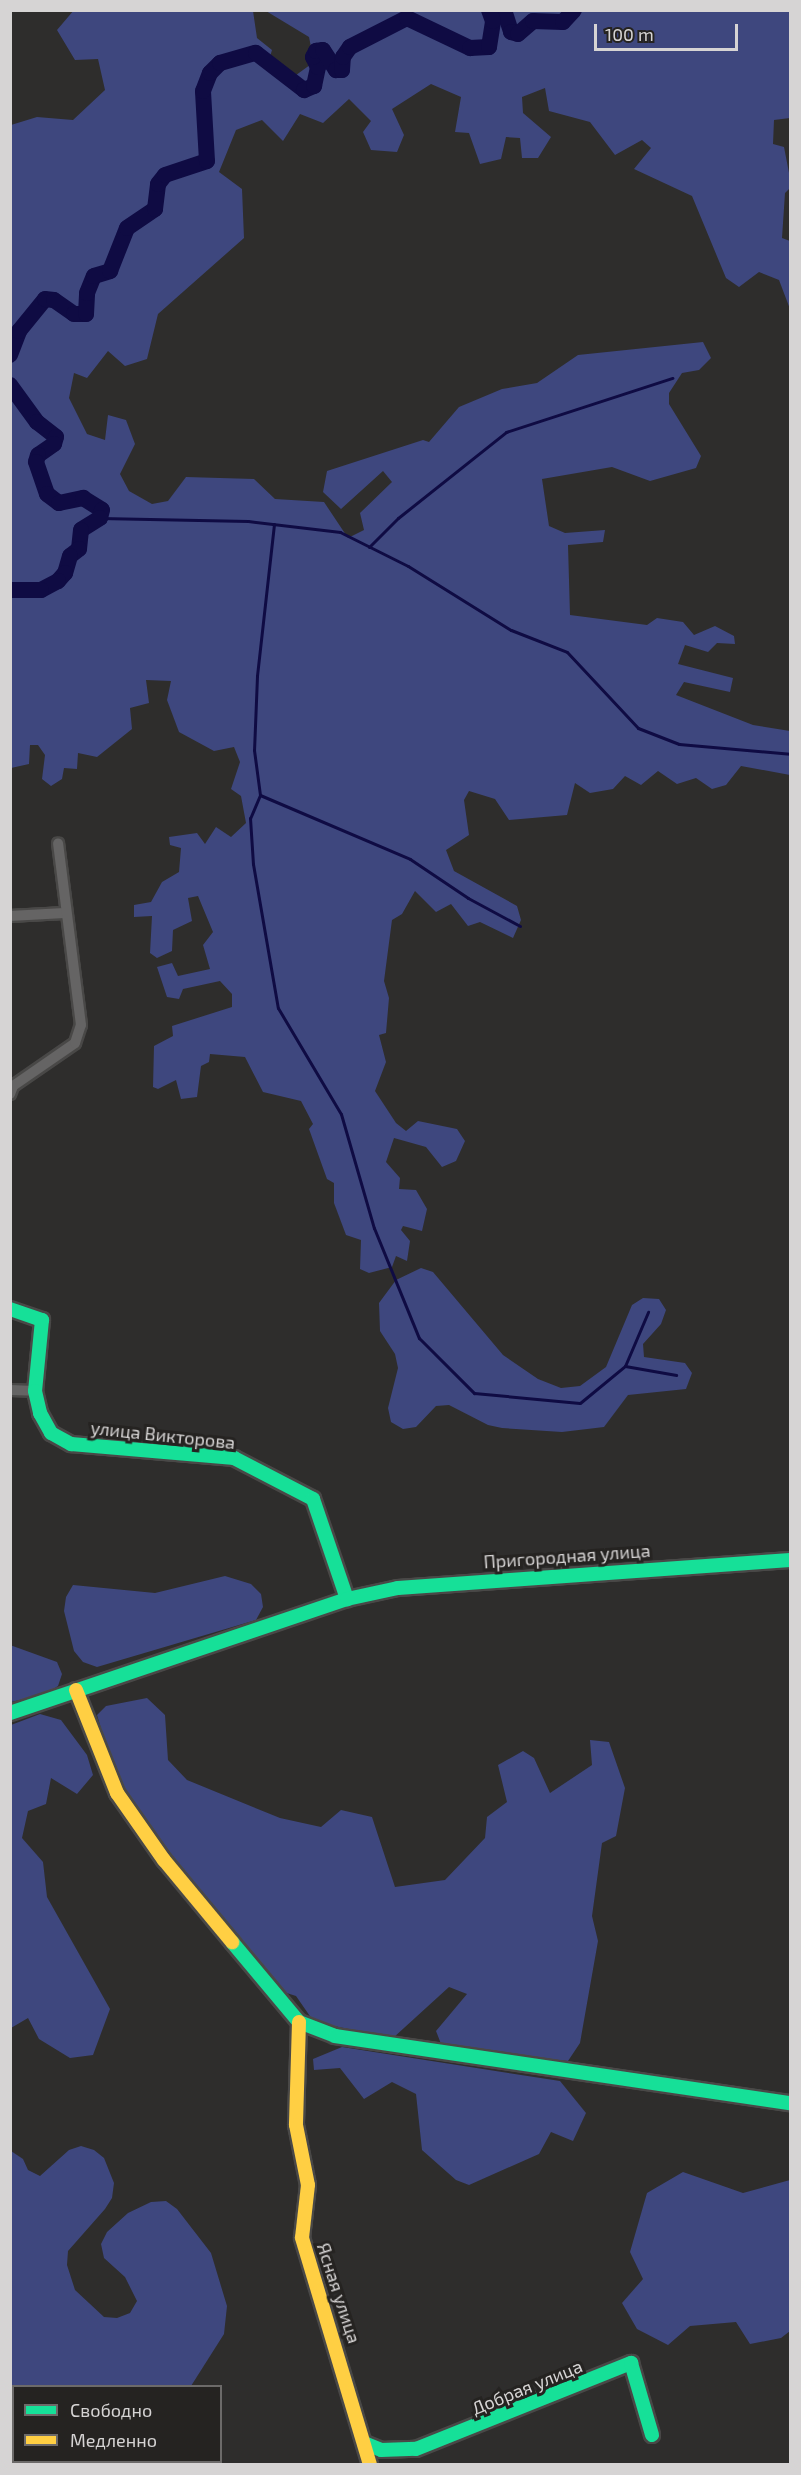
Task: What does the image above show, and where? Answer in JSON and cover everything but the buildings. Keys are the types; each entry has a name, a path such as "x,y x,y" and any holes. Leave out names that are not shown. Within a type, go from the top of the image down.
{"street":[{"path":"10,1094 13,1086 75,1043 81,1026 64,913 58,843"},
{"path":"10,916 64,913"},
{"name":"улица Викторова","path":"10,1309 42,1320 35,1391 45,1426 61,1440 234,1458 313,1499 347,1599"},
{"path":"10,1389 35,1391"},
{"name":"Пригородная улица","path":"10,1713 347,1599 442,1582 790,1560"},
{"path":"76,1690 117,1793 164,1860 299,2022 335,2036 790,2103"},
{"name":"Ясная улица","path":"299,2022 296,2125 308,2185 302,2238 316,2290 332,2328 369,2464"},
{"name":"Добрая улица","path":"364,2443 381,2450 416,2449 631,2363 652,2435"}],"shaded area":[{"path":"74,10 253,11 257,38 272,50 266,70 292,78 314,62 309,37 266,11 790,11 790,118 774,120 773,144 784,147 790,178 790,188 785,193 782,238 790,241 790,309 779,280 759,272 739,287 726,278 692,196 634,169 651,148 642,140 615,155 590,122 549,111 545,88 522,97 523,113 551,137 538,158 522,158 520,138 506,137 501,159 480,164 469,133 455,132 461,97 431,84 392,109 404,135 397,152 371,150 363,132 371,121 349,99 323,123 300,114 283,141 262,120 236,130 219,172 242,189 244,238 158,314 147,359 125,366 108,351 87,378 74,373 69,398 87,434 105,440 108,415 126,420 135,444 120,474 129,491 152,504 168,501 186,477 254,479 275,499 324,502 348,538 364,530 360,513 392,482 383,471 341,509 323,492 327,471 423,440 429,442 459,407 502,389 537,383 578,355 703,342 711,358 699,370 682,373 669,393 669,404 701,456 696,468 650,481 612,467 542,479 549,526 565,533 605,530 603,542 568,545 570,615 647,625 657,618 683,622 694,635 715,626 734,636 735,644 717,643 708,652 685,645 678,664 733,678 730,692 684,682 676,695 753,725 790,731 790,775 741,766 726,785 712,789 696,778 677,784 658,771 641,785 625,776 613,789 590,793 575,783 567,815 509,820 495,799 469,791 464,800 469,835 446,850 454,871 517,906 521,920 513,938 480,922 468,926 451,904 436,912 415,891 402,914 392,920 384,981 389,998 386,1033 379,1035 386,1062 375,1091 396,1123 406,1131 418,1121 457,1129 465,1141 456,1161 442,1167 426,1147 394,1138 386,1162 400,1178 399,1189 416,1190 427,1209 422,1231 403,1226 401,1230 410,1241 407,1261 396,1256 392,1267 369,1273 360,1269 361,1240 346,1235 334,1203 334,1183 327,1179 309,1129 313,1124 301,1101 263,1092 245,1057 210,1054 209,1062 201,1066 197,1097 181,1099 176,1080 158,1089 153,1087 154,1046 173,1036 172,1026 232,1007 232,994 220,981 183,989 179,999 167,997 157,967 172,963 178,976 210,969 203,945 213,932 198,896 188,898 192,921 173,930 172,951 157,958 150,953 152,916 134,917 134,905 151,902 162,882 179,872 181,848 170,845 169,837 197,833 205,844 216,827 231,837 246,823 241,796 231,789 240,762 234,747 214,751 179,732 167,700 171,681 146,680 149,703 130,708 132,729 97,757 78,753 77,769 64,768 62,779 51,786 42,779 45,755 38,745 30,745 29,764 11,768 11,125 37,117 73,120 105,90 98,59 75,60 57,30"},
{"path":"421,1268 433,1272 503,1355 538,1379 561,1388 580,1386 606,1367 632,1305 643,1298 659,1299 666,1310 661,1324 643,1344 644,1357 685,1363 692,1373 686,1389 628,1395 604,1427 562,1432 502,1428 488,1425 449,1405 436,1406 416,1427 403,1429 391,1422 388,1408 398,1368 395,1354 380,1331 379,1303 396,1280"},
{"path":"225,1576 251,1584 261,1594 263,1607 256,1620 97,1667 83,1662 74,1651 64,1611 66,1597 73,1585 155,1593"},
{"path":"10,1645 57,1662 62,1674 58,1686 46,1694 11,1702"},
{"path":"147,1698 165,1715 168,1760 187,1780 280,1818 321,1827 341,1810 372,1817 395,1887 445,1880 485,1838 487,1817 507,1802 498,1765 523,1751 534,1758 550,1793 592,1765 590,1740 609,1742 625,1788 616,1836 602,1843 592,1916 598,1941 580,2043 568,2061 443,2049 436,2031 467,1994 449,1987 393,2038 314,2022 296,1996 274,1989 118,1786 97,1715 106,1706"},
{"path":"40,1714 61,1720 87,1755 93,1775 77,1794 51,1778 46,1804 28,1811 22,1838 43,1862 47,1897 110,2009 93,2055 70,2058 39,2039 28,2018 11,2028 11,1725"},
{"path":"342,2047 560,2081 586,2113 573,2141 551,2132 539,2154 469,2185 456,2180 422,2150 416,2094 392,2082 364,2099 340,2068 314,2070 313,2059"},
{"path":"81,2146 94,2150 104,2158 114,2183 112,2198 105,2209 68,2251 67,2265 75,2290 104,2317 117,2318 130,2313 137,2301 125,2277 104,2258 101,2244 107,2232 128,2213 151,2202 166,2201 177,2209 211,2253 227,2306 224,2334 192,2385 12,2385 12,2463 88,2464 11,2464 11,2151 23,2159 28,2170 40,2176 69,2150"},
{"path":"683,2172 743,2193 790,2180 790,2331 781,2338 750,2344 736,2322 690,2326 668,2345 637,2329 622,2303 643,2279 630,2252 647,2193"}],"waterway":[{"path":"10,355 19,331 45,299 54,300 74,314 86,314 87,293 94,276 110,271 127,228 155,209 158,184 165,175 207,161 203,91 210,73 220,63 256,53 304,90 314,86 318,67 313,57 316,51 323,50 336,70 342,70 343,57 350,47 407,18 470,48 489,47 493,21 489,10"},
{"path":"504,10 511,32 518,34 533,21 563,22 574,10"},
{"path":"369,547 398,518 506,432 672,378"},
{"path":"10,385 37,422 56,437 54,444 38,455 36,462 47,494 59,503 83,498 102,510 100,518 81,530 79,549 70,556 65,573 58,581 41,590 10,590"},
{"path":"100,518 248,521 340,532 408,566 511,630 567,652 638,728 679,744 790,754"},
{"path":"274,524 257,676 254,750 260,795 410,859 468,898 520,926"},
{"path":"260,795 250,818 253,864 278,1008 341,1114 374,1228 419,1338 474,1393 580,1403 625,1366 648,1312"},
{"path":"625,1366 676,1375"}],"traffic: fast":[{"path":"10,1309 42,1320 35,1391 40,1413 51,1433 71,1444 234,1458 313,1499 347,1599"},
{"path":"10,1713 347,1599 398,1588 790,1560"},
{"path":"232,1942 299,2022 335,2036 790,2103"},
{"path":"364,2443 381,2450 416,2449 631,2363 652,2435"}],"traffic: slow":[{"path":"76,1690 117,1793 164,1860 232,1942"},
{"path":"299,2022 296,2125 308,2185 302,2238 370,2464"}]}
